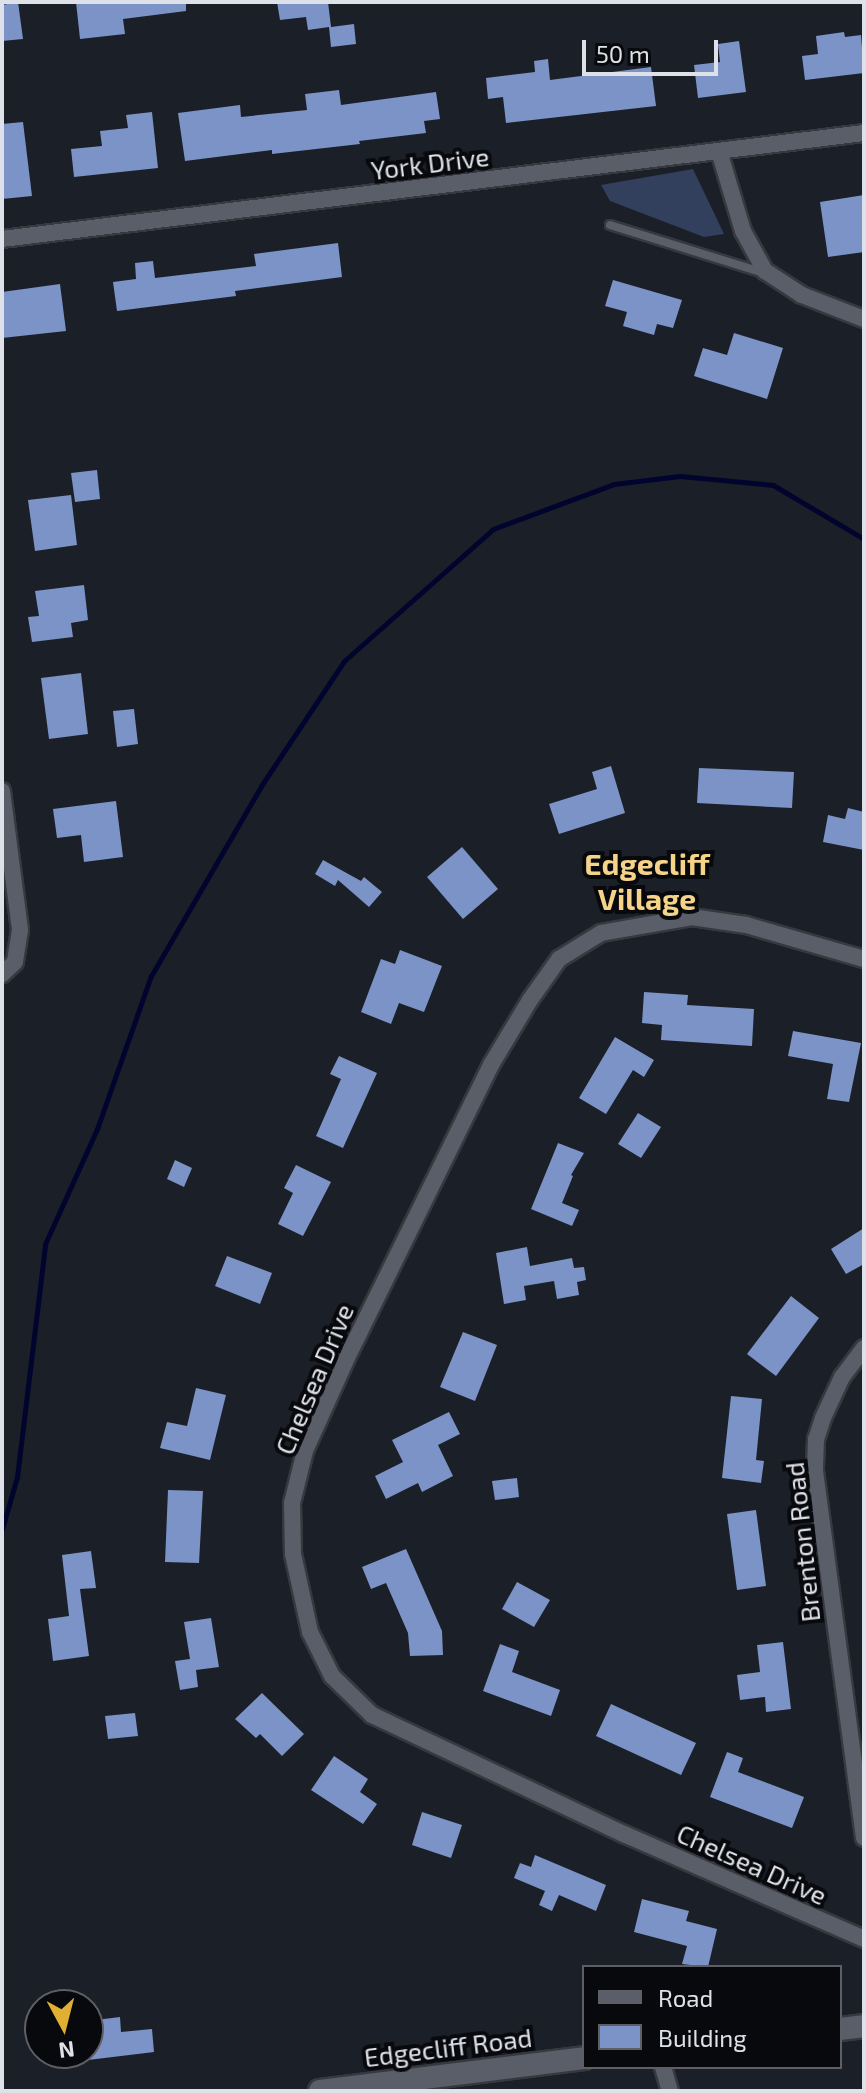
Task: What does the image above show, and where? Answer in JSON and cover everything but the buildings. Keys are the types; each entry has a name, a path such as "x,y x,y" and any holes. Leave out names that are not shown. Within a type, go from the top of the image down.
{"street":[{"name":"York Drive","path":"2,239 864,133"},
{"path":"719,151 743,231 769,274 802,295 864,319"},
{"path":"2,791 20,930 15,962 2,974"},
{"name":"Chelsea Drive","path":"864,959 746,925 692,917 643,923 601,933 559,959 491,1065 351,1349 305,1451 292,1503 293,1554 310,1632 332,1676 372,1715 582,1815 864,1939"},
{"name":"Brenton Road","path":"864,1348 842,1377 823,1418 816,1439 815,1471 864,1838"},
{"path":"842,2029 864,2026"},
{"name":"Edgecliff Road","path":"320,2091 582,2058"},
{"path":"664,2069 670,2091"}],"lane":[{"path":"610,225 769,274"}],"shaded area":[{"path":"693,169 724,234 704,237 610,201 601,185"}],"waterway":[{"path":"2,1529 17,1477 45,1244 97,1129 151,976 261,786 344,661 493,529 614,484 680,476 773,485 864,539"}],"district":[{"name":"Edgecliff Village","path":"647,880"}]}
